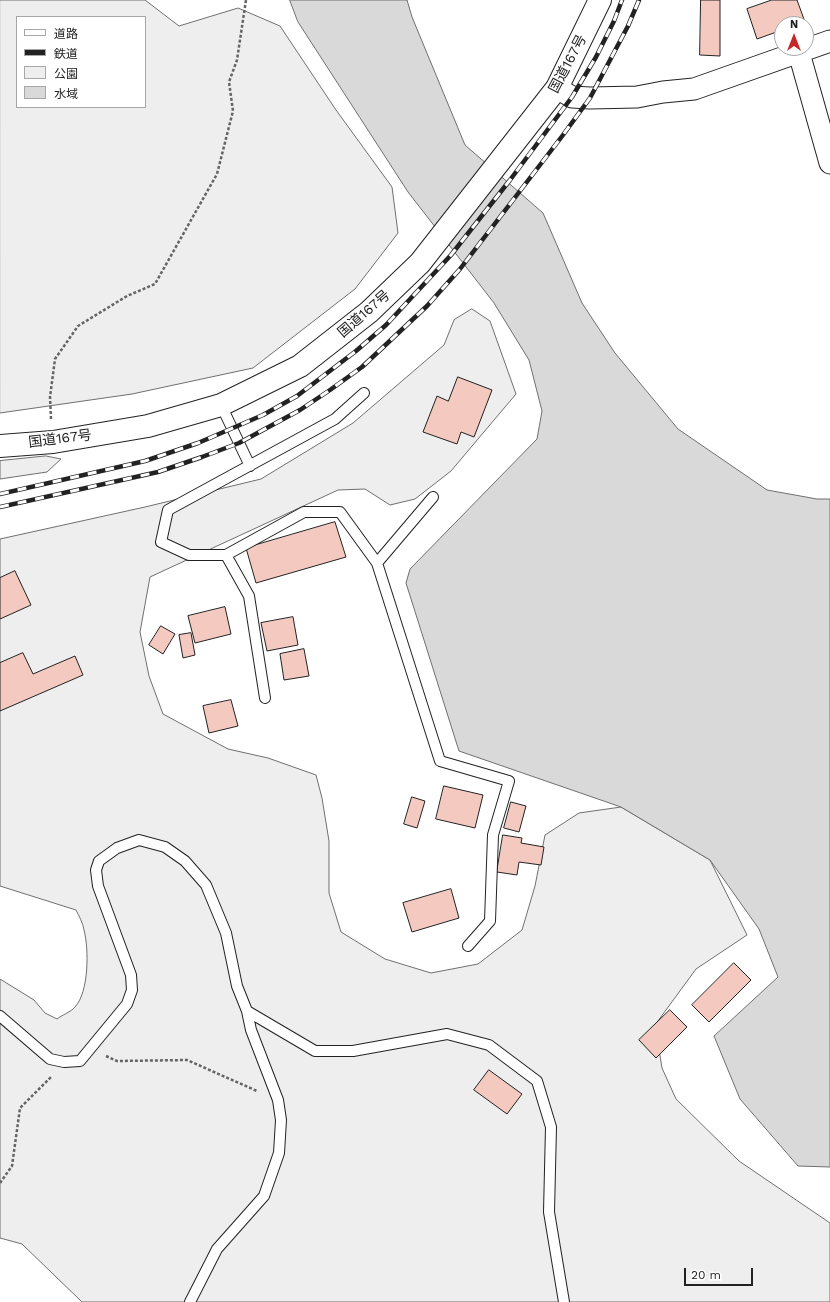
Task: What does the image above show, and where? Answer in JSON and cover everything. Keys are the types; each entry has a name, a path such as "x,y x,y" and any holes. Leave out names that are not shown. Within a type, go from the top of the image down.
{"highway":[{"name":"国道167号","path":"0,446 53,442 148,426 221,405 300,366 369,312 420,263 558,88 600,0"}],"street":[{"path":"814,47 830,41"},
{"path":"558,88 572,97 637,97 694,89 790,56"},
{"path":"800,56 830,163"}],"lane":[{"path":"364,393 335,419 168,510 162,542 188,555 226,555 304,512 340,512 377,563 440,761 509,781 492,835 490,921 468,946"},
{"path":"221,405 250,466"},
{"path":"377,563 433,497"},
{"path":"226,555 249,596 265,698"},
{"path":"0,1016 50,1059 64,1062 80,1061 127,1004 132,990 131,975 98,886 96,870 99,861 117,848 139,840 165,847 185,861 206,885 226,933 237,986 247,1011 251,1030 278,1100 281,1120 279,1153 264,1196 217,1249 190,1302"},
{"path":"247,1011 315,1051 353,1051 447,1034 489,1045 537,1081 551,1126 549,1212 564,1302"}],"path":[{"path":"53,442 50,397 54,359 78,326 127,296 155,284 217,174 233,111 229,82 237,60 246,0"},
{"path":"91,1048 117,1061 187,1060 278,1100"},
{"path":"0,1183 12,1166 20,1108 64,1062"}],"green space":[{"path":"0,0 145,0 179,26 238,8 280,26 336,110 392,187 398,233 355,289 253,368 132,394 0,413"},
{"path":"472,309 490,321 516,394 451,471 415,499 390,505 365,489 338,490 150,577 140,632 149,676 163,714 228,749 268,758 316,775 322,798 329,841 329,893 341,932 385,959 431,973 478,964 522,930 535,886 545,835 579,813 621,807 710,860 747,935 696,969 655,1025 662,1068 676,1099 739,1161 830,1223 830,1302 82,1302 22,1244 0,1238 0,979 34,1000 45,1013 57,1019 73,1009 80,1000 87,970 87,948 81,920 76,910 0,886 0,539 145,507 261,479 353,423 444,345 454,320"},
{"path":"46,456 61,459 47,472 0,479 0,461"}],"water":[{"path":"290,0 407,0 412,17 465,145 543,213 582,303 615,353 678,429 767,490 817,499 830,499 830,1167 798,1166 740,1099 714,1036 778,977 759,929 710,860 621,807 459,751 406,583 410,569 537,439 542,411 529,360 494,303 408,192 298,22"}],"building":[{"path":"701,0 720,0 720,56 700,55"},
{"path":"772,0 797,0 803,16 774,16 774,33 757,39 747,9"},
{"path":"458,377 492,390 474,437 461,432 457,444 423,432 437,396 448,401"},
{"path":"335,522 346,557 256,583 246,548"},
{"path":"15,571 31,605 0,619 0,578"},
{"path":"225,607 231,634 195,643 188,616"},
{"path":"293,617 298,645 267,651 261,623"},
{"path":"161,626 175,634 163,654 149,645"},
{"path":"191,633 195,655 183,658 179,635"},
{"path":"304,649 309,676 284,680 280,654"},
{"path":"23,653 33,674 75,656 83,675 0,711 0,663"},
{"path":"231,700 238,726 209,733 203,706"},
{"path":"444,786 483,795 475,828 436,819"},
{"path":"412,797 425,801 417,828 404,824"},
{"path":"511,802 526,806 519,832 504,828"},
{"path":"503,835 522,838 521,843 544,847 541,865 519,862 517,875 497,872"},
{"path":"451,889 459,918 412,932 403,903"},
{"path":"734,963 751,980 709,1022 692,1005"},
{"path":"670,1010 687,1027 656,1058 639,1040"},
{"path":"489,1070 522,1094 507,1114 474,1090"}],"railway":[{"path":"0,494 145,461 198,443 263,415 297,396 356,351 386,325 451,255 510,180 572,97 596,57 614,21 622,0"},
{"path":"0,507 158,472 239,443 300,410 362,367 427,306 460,269 563,135 590,98 628,26 639,0"}]}
